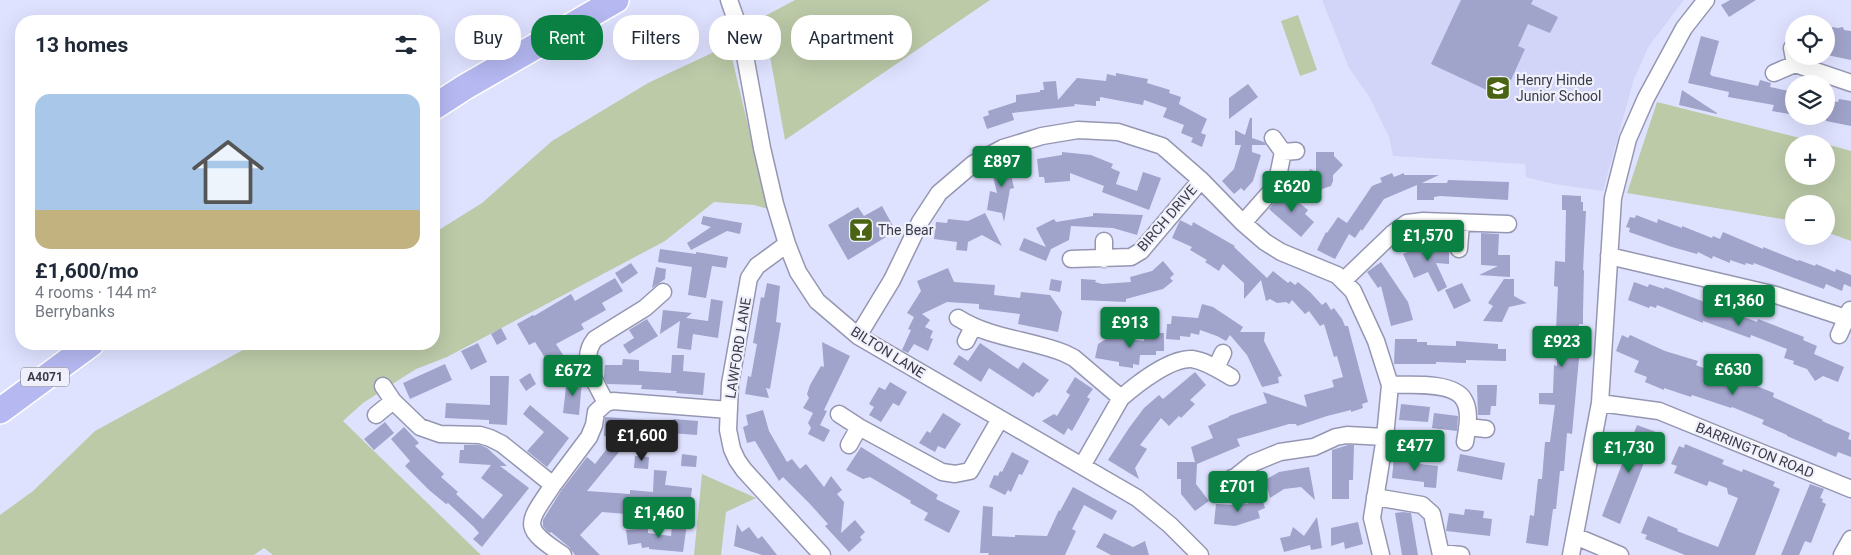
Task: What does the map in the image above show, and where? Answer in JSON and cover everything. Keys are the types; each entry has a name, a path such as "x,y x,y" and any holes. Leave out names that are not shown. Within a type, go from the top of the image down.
{"highway":[{"path":"440,104 616,0"},
{"name":"A4071","path":"0,411 83,350"}],"street":[{"name":"BILTON LANE","path":"729,0 741,34 774,204 798,272 817,300 858,336 1137,498 1170,525 1200,555"},
{"path":"1571,555 1600,404 1613,198 1628,139 1646,98 1684,28 1706,0"},
{"path":"1774,73 1794,56 1851,83"},
{"path":"858,336 892,280 920,222 939,192 973,164 1003,148 1042,136 1078,130 1118,132 1162,146 1200,180 1242,223 1265,242 1281,252 1337,275 1353,292 1376,341 1390,385 1385,437 1372,518 1381,555"},
{"path":"1242,223 1273,189 1290,152 1274,138"},
{"name":"BIRCH DRIVE","path":"1071,259 1131,257 1141,251 1200,180"},
{"path":"1343,281 1392,234 1407,223 1508,224"},
{"path":"1460,249 1462,223"},
{"path":"1104,241 1104,259"},
{"name":"LAWFORD LANE","path":"787,244 757,266 749,278 730,384 728,430 737,460 822,555"},
{"path":"1609,256 1848,313 1840,335"},
{"path":"606,404 589,369 586,355 589,346 595,338 645,308 663,292"},
{"path":"958,318 970,334 997,336 1064,353 1074,358 1121,398"},
{"path":"1082,466 1121,398 1138,383 1178,360 1192,359 1220,361 1231,377"},
{"path":"1390,385 1429,385 1451,389 1464,398 1467,408 1466,434 1486,429"},
{"path":"383,386 393,401 420,427 440,434 480,435 490,438 502,444 553,485"},
{"path":"376,415 393,401"},
{"path":"563,555 543,542 533,531 532,520 536,510 553,485 589,437 596,412 606,404 614,401 729,410"},
{"name":"BARRINGTON ROAD","path":"1600,404 1659,411 1851,489"},
{"path":"839,414 859,427 942,472 955,474 970,471 1000,419"},
{"path":"850,445 859,427"},
{"path":"1219,490 1253,463 1280,452 1314,446 1336,437 1347,435 1385,437"},
{"path":"1232,478 1245,494"},
{"path":"1375,497 1422,505 1432,514 1441,554 1461,555"},
{"path":"1575,536 1620,555"},
{"path":"1842,555 1851,539"}],"shaded area":[{"name":"Henry Hinde Junior School","path":"1322,0 1684,0 1649,46 1634,79 1603,191 1554,184 1526,177 1525,164 1393,156 1389,137 1370,98 1349,68"}],"green space":[{"path":"795,0 990,0 912,53 912,15 791,15 791,60 902,60 785,140 771,60 781,60 781,15 767,15"},
{"path":"1298,15 1317,70 1300,76 1281,21"},
{"path":"709,54 709,60 733,60 755,155 772,210 754,205 714,202 665,241 447,357 416,369 363,403 343,421 481,555 273,555 264,548 254,555 0,555 0,515 33,491 95,431 243,350 440,350 440,229 482,203 552,141 648,83"},
{"path":"1657,102 1788,135 1785,135 1785,185 1835,185 1835,147 1851,151 1851,241 1835,235 1835,195 1785,195 1785,219 1627,193"},
{"path":"702,474 756,498 726,512 721,555 694,555"}],"building":[{"path":"1461,0 1533,0 1531,4 1558,17 1550,33 1528,24 1518,46 1525,49 1511,80 1499,75 1491,92 1431,64"},
{"path":"1730,0 1756,0 1729,17 1721,5"},
{"path":"1843,27 1844,30 1851,31 1851,60 1835,57 1835,28"},
{"path":"1701,36 1719,41 1710,74 1758,86 1760,80 1771,83 1770,87 1785,90 1785,113 1772,111 1774,105 1728,97 1729,92 1688,83"},
{"path":"1116,73 1148,79 1147,83 1170,90 1169,93 1181,97 1179,104 1207,119 1201,133 1206,135 1202,147 1191,142 1193,138 1181,133 1184,125 1163,117 1167,108 1144,100 1143,105 1100,97 1100,101 1096,101 1096,106 1074,104 1075,106 1012,113 1014,120 987,129 983,117 989,115 988,111 1016,102 1016,95 1044,90 1043,82 1056,81 1058,100 1077,78 1106,81 1107,74 1116,76"},
{"path":"1248,84 1258,97 1229,119 1229,98"},
{"path":"1682,90 1717,113 1717,114 1679,105"},
{"path":"1839,99 1851,101 1851,126 1835,123 1835,102 1838,102"},
{"path":"1250,118 1252,118 1252,138 1264,142 1266,145 1252,145 1252,152 1261,155 1253,181 1244,191 1241,188 1234,194 1222,181 1234,169 1241,145 1235,145 1235,130 1245,135"},
{"path":"1062,152 1091,155 1113,164 1111,168 1120,172 1116,184 1137,191 1143,172 1161,178 1149,210 1102,192 1104,186 1070,173 1070,181 1045,183 1044,177 1039,177 1037,159 1062,155"},
{"path":"1316,152 1334,152 1334,156 1343,165 1333,175 1331,186 1322,189 1319,195 1303,188 1310,169 1316,172"},
{"path":"1014,163 1017,173 1011,175 1014,188 1010,189 1004,222 1002,213 987,210 990,191 997,193 991,168"},
{"path":"1392,173 1394,177 1404,173 1404,175 1439,175 1422,183 1447,183 1448,180 1509,182 1508,200 1440,196 1434,197 1434,200 1417,200 1417,185 1384,199 1355,238 1349,234 1335,259 1317,250 1326,232 1338,217 1347,223 1372,186 1382,182 1380,178"},
{"path":"1284,190 1308,210 1305,214 1314,222 1301,237 1269,209"},
{"path":"1562,195 1581,196 1583,211 1586,211 1583,324 1579,324 1579,358 1572,434 1567,433 1564,471 1560,471 1556,509 1553,509 1548,546 1526,543 1530,515 1534,516 1538,479 1542,479 1545,442 1550,442 1555,405 1539,404 1539,393 1553,393 1554,365 1557,366 1558,287 1554,286 1555,261 1565,262 1566,210 1562,210"},
{"name":"The Bear","path":"882,206 893,226 891,234 848,260 828,225 858,207 864,216"},
{"path":"985,213 1002,246 982,235 968,242 967,251 956,250 957,242 934,239 936,222 947,223 948,219 968,221"},
{"path":"1093,213 1143,215 1137,235 1113,228 1071,226 1069,240 1051,249 1046,261 1019,250 1024,238 1046,247 1036,228 1054,219 1056,222 1093,216"},
{"path":"1636,215 1657,223 1658,219 1682,228 1682,226 1712,238 1713,236 1720,239 1723,232 1798,261 1815,266 1816,264 1835,272 1836,269 1851,275 1851,287 1844,284 1842,291 1826,284 1824,289 1754,263 1753,265 1746,263 1745,265 1730,260 1730,263 1713,256 1712,259 1698,252 1697,254 1672,247 1629,232 1630,228 1626,227 1630,217 1635,218"},
{"path":"703,216 742,223 740,234 727,231 691,250 687,243 711,227 701,224"},
{"path":"1180,220 1192,226 1193,222 1235,246 1267,278 1273,271 1288,283 1290,281 1295,285 1298,282 1322,305 1326,302 1331,310 1334,308 1345,326 1348,326 1368,402 1362,404 1363,408 1351,412 1351,410 1327,416 1297,426 1296,424 1289,424 1237,439 1240,446 1197,464 1196,484 1209,501 1195,511 1181,494 1181,479 1177,479 1177,462 1195,462 1191,447 1213,438 1208,426 1229,416 1267,403 1263,392 1307,407 1304,395 1334,387 1332,380 1343,377 1337,356 1334,357 1324,324 1320,326 1309,311 1305,314 1292,300 1289,304 1286,302 1277,303 1270,299 1266,301 1261,280 1244,299 1244,283 1223,264 1219,271 1205,262 1207,260 1190,250 1192,247 1172,238"},
{"path":"1481,233 1499,234 1498,255 1510,255 1510,277 1479,275 1498,266 1481,265"},
{"path":"1407,244 1449,246 1449,264 1436,263 1447,287 1438,292 1428,272 1414,278 1403,254 1410,251"},
{"path":"660,249 728,257 726,268 712,266 706,298 688,295 692,267 658,262"},
{"path":"1163,261 1174,274 1170,278 1173,281 1163,289 1126,299 1126,302 1081,300 1081,279 1096,280 1095,282 1102,284 1131,282 1130,277 1152,271"},
{"path":"1381,262 1408,302 1413,320 1391,326 1381,286 1378,288 1367,272"},
{"path":"631,263 638,273 622,284 615,273"},
{"path":"656,267 666,269 665,279 652,288"},
{"path":"948,268 954,282 995,285 994,295 1020,298 1021,292 1050,295 1062,312 1058,332 1018,324 1020,314 979,309 979,304 947,302 922,314 930,320 925,327 933,331 930,338 933,339 928,351 914,344 908,353 902,350 911,330 908,329 914,317 907,313 921,291 917,281"},
{"path":"615,278 623,291 602,303 606,310 581,324 584,329 556,344 567,361 562,364 566,371 557,377 535,342 529,345 517,324 571,294 575,301"},
{"path":"1051,279 1062,281 1060,292 1049,290"},
{"path":"1504,279 1514,279 1514,296 1527,303 1509,307 1502,322 1483,321 1493,306 1488,303"},
{"path":"1634,282 1648,287 1649,284 1664,289 1665,287 1757,322 1758,319 1804,337 1803,340 1817,346 1814,354 1844,367 1838,382 1823,376 1815,381 1807,369 1793,364 1794,361 1784,358 1787,349 1764,340 1751,335 1750,338 1703,321 1703,323 1657,305 1656,308 1650,306 1649,308 1628,300"},
{"path":"767,283 780,286 776,322 781,323 770,389 766,388 769,398 745,394 748,376 751,377 757,344 753,343 761,297 764,298"},
{"path":"1462,283 1471,301 1454,309 1445,290"},
{"path":"711,299 723,301 718,338 693,334 691,350 677,348 680,321 660,334 663,310 692,313 686,318 708,321"},
{"path":"1202,304 1213,307 1243,327 1240,332 1265,332 1264,341 1282,376 1278,377 1279,383 1262,387 1247,355 1230,335 1226,341 1200,330 1199,335 1191,333 1190,337 1180,336 1180,340 1166,339 1167,324 1171,324 1172,316 1198,318"},
{"path":"647,319 658,336 629,354 623,345 634,338 629,330"},
{"path":"501,328 507,339 497,345 491,334"},
{"path":"1116,333 1120,338 1144,341 1144,333 1164,333 1164,351 1156,351 1156,355 1140,355 1139,365 1133,364 1133,368 1119,366 1119,362 1095,358 1098,344"},
{"path":"1622,335 1628,338 1630,335 1665,351 1698,361 1696,365 1723,376 1724,373 1774,393 1773,397 1850,433 1848,439 1851,440 1851,457 1838,452 1836,457 1762,424 1764,420 1732,407 1664,388 1664,390 1645,382 1647,377 1634,372 1639,361 1616,351"},
{"path":"1395,339 1417,339 1417,342 1427,342 1427,345 1456,346 1456,341 1498,344 1498,349 1506,349 1506,361 1466,360 1466,363 1394,364"},
{"path":"822,342 850,356 824,410 827,411 820,425 830,430 824,442 808,434 811,428 808,423 813,413 803,408 809,398 807,394 810,385 821,366 824,367"},
{"path":"478,343 487,362 471,370 461,351"},
{"path":"980,343 1018,369 1023,362 1049,380 1039,393 1037,392 1033,397 989,368 981,382 953,364 959,355 968,361"},
{"path":"672,355 684,355 683,371 705,373 703,395 641,389 642,385 607,384 604,378 605,365 622,365 623,359 639,360 639,371 671,373"},
{"path":"445,364 452,380 410,399 403,383"},
{"path":"1195,372 1206,385 1190,400 1195,404 1181,418 1179,416 1169,426 1161,418 1140,445 1147,449 1135,468 1139,479 1108,460 1144,408 1159,395 1163,399"},
{"path":"530,373 536,384 526,391 519,380"},
{"path":"490,376 509,376 507,425 489,424 489,420 445,418 446,403 490,405"},
{"path":"1075,377 1093,389 1087,397 1090,399 1072,431 1068,428 1064,435 1042,421 1054,414 1057,416 1070,395 1066,392"},
{"path":"567,379 582,381 579,415 563,413"},
{"path":"890,382 907,392 899,406 893,403 881,422 869,415 874,407 869,404 879,387 885,390"},
{"path":"1477,385 1497,385 1496,406 1491,406 1490,415 1478,415"},
{"path":"1401,404 1430,407 1428,422 1399,420"},
{"path":"530,405 569,438 547,467 527,451 544,432 523,414"},
{"path":"763,410 769,431 787,462 792,459 800,469 806,464 824,487 831,476 842,490 837,494 844,502 841,533 855,520 865,532 860,537 862,540 849,552 825,526 828,524 810,504 783,477 779,481 755,441 747,443 743,427 748,425 746,415"},
{"path":"943,413 961,424 945,449 938,446 935,452 919,443 927,431 930,433"},
{"path":"1434,413 1458,416 1457,431 1432,428"},
{"path":"605,417 673,422 674,419 698,421 697,435 629,430 628,441 587,491 630,494 630,490 653,492 654,470 667,471 665,485 692,488 690,505 688,510 674,508 674,504 652,501 652,506 627,504 626,514 602,512 580,535 600,555 575,555 569,547 551,532 547,531 543,526 543,520 561,491 587,457 595,464 616,437 604,436"},
{"path":"385,422 394,433 374,450 364,439"},
{"path":"1637,425 1656,432 1620,524 1602,516"},
{"path":"404,427 419,443 415,446 444,474 441,477 483,519 503,495 481,478 491,465 459,463 460,450 464,450 464,445 480,445 487,448 507,466 500,466 529,488 482,547 473,539 479,533 474,527 448,503 446,504 429,490 405,466 410,461 391,439"},
{"path":"1685,444 1724,460 1722,464 1742,472 1743,469 1775,482 1773,486 1780,489 1755,555 1685,555 1645,539 1647,535 1641,533 1648,516 1678,529 1677,531 1718,547 1738,498 1728,494 1727,488 1709,481 1707,486 1674,473 1677,466 1671,464 1679,446 1684,448"},
{"path":"1354,445 1353,480 1349,480 1349,499 1332,499 1332,450"},
{"path":"861,447 938,495 936,499 960,511 949,533 924,520 928,513 910,503 911,501 870,477 863,479 846,470"},
{"path":"1012,452 1029,461 1022,475 1019,474 1011,492 1008,490 1005,495 989,487 994,475 998,476 1000,471 1002,472"},
{"path":"682,454 697,456 696,467 681,466"},
{"path":"1460,454 1505,463 1502,480 1457,471"},
{"path":"635,456 649,457 648,469 634,468"},
{"path":"1394,457 1410,459 1410,463 1438,466 1436,488 1424,487 1424,482 1392,478"},
{"path":"1309,467 1315,500 1301,487 1284,489 1270,498 1265,480 1279,472"},
{"path":"1810,484 1824,489 1820,498 1826,504 1811,543 1805,541 1799,555 1781,555"},
{"path":"1073,487 1117,511 1112,520 1084,505 1072,529 1076,531 1065,555 988,555 989,553 980,553 983,506 993,507 992,536 1047,536 1059,510"},
{"path":"1261,496 1265,508 1258,511 1260,518 1235,526 1214,524 1216,504 1247,504"},
{"path":"1465,509 1484,511 1483,518 1492,519 1490,536 1446,531 1449,513 1464,515"},
{"path":"1395,513 1411,513 1418,555 1402,555"},
{"path":"1317,517 1322,548 1311,550 1310,545 1284,552 1280,538 1290,536 1293,527 1304,536"},
{"path":"1358,522 1363,544 1345,549 1344,542 1331,546 1331,528"},
{"path":"687,524 683,552 649,549 649,547 642,548 641,543 628,545 626,530 648,528 648,533 671,536 672,526"},
{"path":"737,524 742,532 749,527 758,539 762,536 777,555 762,555 734,546"},
{"path":"1104,533 1133,547 1145,541 1149,555 1111,555 1096,547"}],"place":[{"name":"Henry Hinde Junior School","path":"1498,88"},
{"name":"The Bear","path":"861,230"}]}
